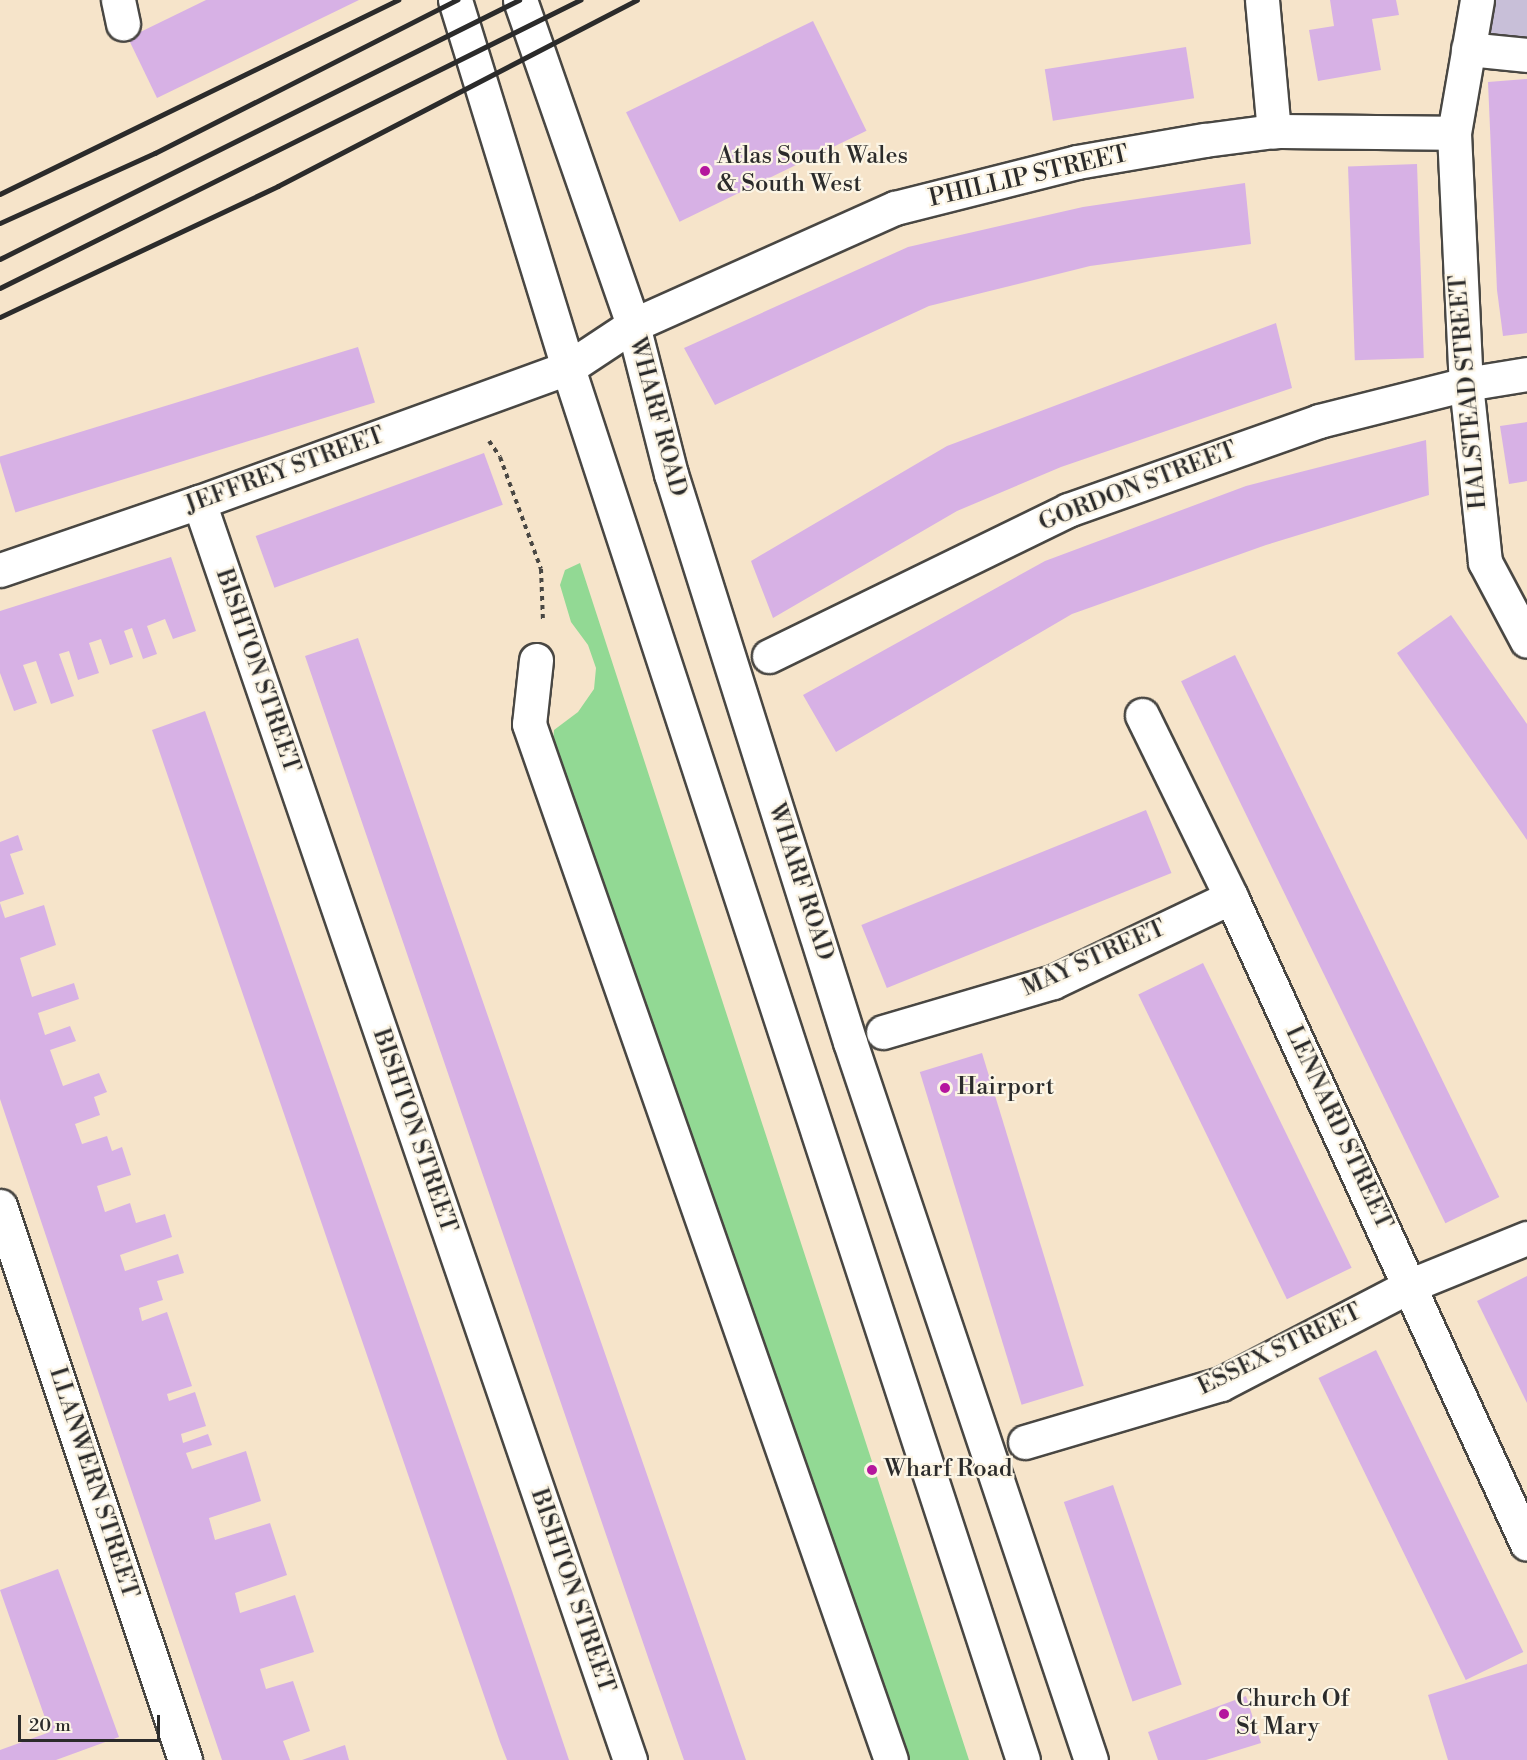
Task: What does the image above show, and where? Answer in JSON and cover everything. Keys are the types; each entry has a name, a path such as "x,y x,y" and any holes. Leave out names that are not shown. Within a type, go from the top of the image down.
{"street":[{"path":"455,0 568,368 1023,1760"},
{"name":"WHARF ROAD","path":"520,0 633,325 671,474 850,1042 1091,1760"},
{"path":"1262,0 1274,131"},
{"name":"HALSTEAD STREET","path":"1477,0 1454,133 1466,384 1485,562 1527,641"},
{"path":"1468,49 1527,56"},
{"name":"PHILLIP STREET","path":"568,368 633,325 895,208 1077,162 1274,131 1454,133"},
{"name":"JEFFREY STREET","path":"0,570 199,502 568,368"},
{"name":"GORDON STREET","path":"769,656 1068,510 1319,421 1466,384 1527,374"},
{"name":"BISHTON STREET","path":"199,502 630,1760"},
{"path":"536,660 529,724 891,1760"},
{"name":"LENNARD STREET","path":"1142,715 1231,897 1411,1285 1527,1545"},
{"name":"MAY STREET","path":"883,1032 1053,982 1231,897"},
{"name":"LLANWERN STREET","path":"0,1206 6,1243 180,1758"},
{"name":"ESSEX STREET","path":"1025,1442 1221,1384 1411,1285 1527,1238"}],"path":[{"path":"488,440 500,457 541,569 543,622 536,660"}],"shaded area":[{"path":"1477,0 1527,0 1527,55 1468,49"}],"green space":[{"path":"580,563 969,1760 909,1760 552,753 554,730 578,712 594,689 596,668 588,645 571,622 560,585 565,570"}],"building":[{"path":"206,0 359,0 157,98 128,38"},
{"path":"1330,0 1396,0 1399,15 1372,19 1381,70 1318,81 1309,30 1334,26"},
{"path":"813,21 866,131 680,222 626,112"},
{"path":"1186,47 1194,98 1053,121 1045,69"},
{"path":"1527,79 1527,333 1503,336 1497,290 1488,82"},
{"path":"1417,164 1424,358 1355,360 1348,166"},
{"path":"1245,183 1251,244 1090,266 929,306 715,405 684,348 908,247 1083,207"},
{"path":"1276,323 1292,388 1061,467 957,511 773,618 751,561 947,446"},
{"path":"358,347 375,402 15,512 0,456"},
{"path":"1527,422 1527,481 1509,484 1500,426"},
{"path":"1426,440 1429,495 1266,545 1072,614 836,752 803,695 1045,561 1246,486"},
{"path":"484,453 503,505 274,588 256,536"},
{"path":"171,557 196,631 173,639 165,619 147,626 157,654 143,659 132,628 124,631 133,657 110,665 101,639 89,643 99,673 78,680 69,651 59,654 74,696 51,704 36,661 23,665 37,703 14,711 0,673 0,611"},
{"path":"1451,615 1527,724 1527,840 1397,653"},
{"path":"358,638 746,1760 684,1760 650,1663 305,656"},
{"path":"1235,655 1499,1197 1445,1223 1181,681"},
{"path":"205,711 569,1760 507,1760 500,1742 152,730"},
{"path":"1146,810 1171,873 887,988 861,925"},
{"path":"18,835 23,850 10,854 24,894 0,902 0,842"},
{"path":"0,903 5,918 44,905 56,945 20,958 32,997 74,983 79,999 38,1013 45,1035 70,1026 76,1041 50,1050 63,1086 99,1073 107,1092 94,1097 100,1115 75,1124 82,1144 107,1136 112,1151 122,1147 131,1175 97,1186 105,1212 130,1203 136,1223 165,1214 172,1237 120,1255 125,1271 178,1254 184,1273 157,1281 163,1300 139,1308 142,1321 167,1312 192,1386 167,1394 169,1401 195,1392 206,1426 181,1434 183,1443 208,1434 212,1445 186,1453 192,1469 246,1451 261,1501 209,1518 215,1540 270,1523 287,1575 235,1593 240,1613 295,1595 314,1652 260,1669 266,1689 293,1681 310,1731 283,1741 290,1760 222,1760 0,1099"},
{"path":"1203,963 1352,1268 1287,1299 1138,995"},
{"path":"982,1053 1084,1386 1022,1405 920,1072"},
{"path":"1527,1276 1527,1403 1477,1301"},
{"path":"1376,1350 1523,1652 1466,1680 1318,1378"},
{"path":"1113,1485 1182,1685 1133,1701 1064,1502"},
{"path":"58,1569 119,1737 56,1760 0,1760 0,1750 50,1732 0,1590"},
{"path":"1527,1664 1527,1760 1448,1760 1428,1695"},
{"name":"Church Of St Mary","path":"1246,1696 1261,1743 1206,1760 1158,1760 1148,1732"},
{"path":"345,1745 349,1760 302,1760"}],"railway":[{"path":"0,194 398,0"},
{"path":"0,223 155,153 457,0"},
{"path":"0,259 519,0"},
{"path":"0,288 580,0"},
{"path":"0,317 278,186 637,0"}],"place":[{"name":"Atlas South Wales & South West","path":"705,171"},
{"name":"Hairport","path":"945,1088"},
{"name":"Wharf Road","path":"872,1470"},
{"name":"Church Of St Mary","path":"1224,1714"}]}
